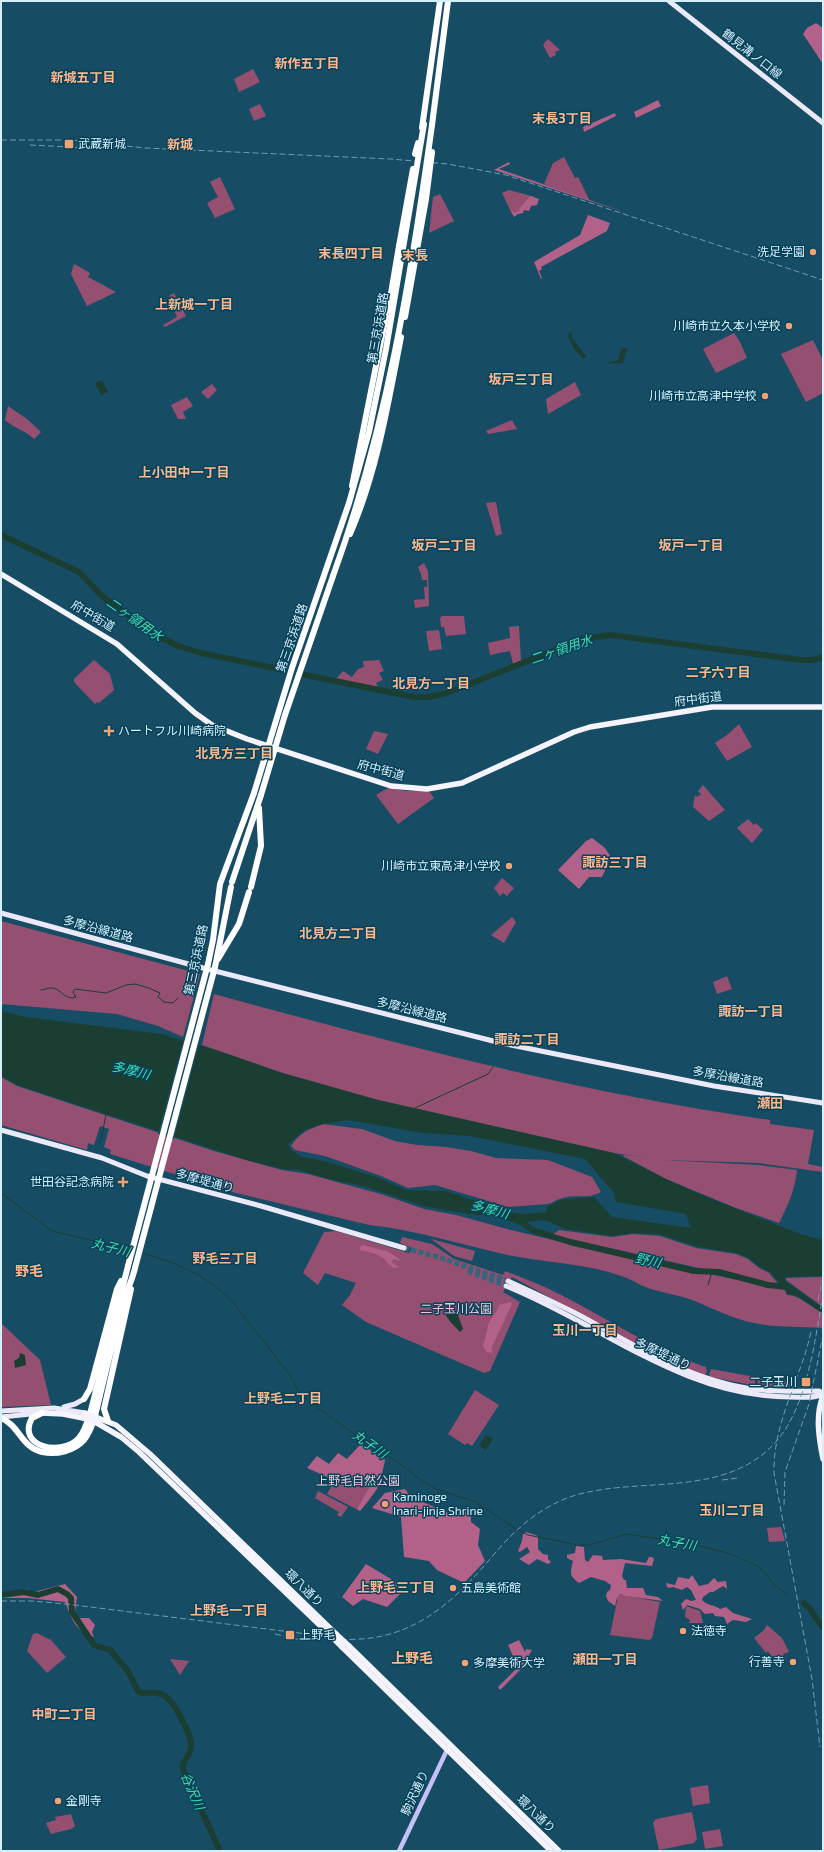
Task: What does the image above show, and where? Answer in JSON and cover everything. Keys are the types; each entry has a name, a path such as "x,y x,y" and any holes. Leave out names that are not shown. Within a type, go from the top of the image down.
{"highway":[{"name":"第三京浜道路","path":"127,1269 208,964 213,940 220,884 226,864 239,836 254,793 292,668 349,503 369,432 386,349 424,124 440,1"},
{"name":"第三京浜道路","path":"133,1277 215,965 231,884 259,802 300,670 342,550 367,471 389,377 411,261 432,125 448,1"},
{"path":"349,503 356,456 368,407 387,314 415,154 424,124"},
{"path":"405,317 431,164 432,125"},
{"path":"384,329 388,323 393,322"},
{"path":"342,550 363,500 381,439 401,337"},
{"name":"府中街道","path":"1,574 117,644 195,713 212,725 252,741 369,780 398,787 427,789 462,783 574,732 590,727 712,707 823,708"},
{"path":"215,965 239,924 250,889 261,846 259,802"},
{"path":"84,1399 90,1389 117,1289 127,1269"},
{"path":"42,1413 32,1418 29,1426 31,1436 40,1445 51,1448 65,1446 75,1441 83,1432 91,1410 127,1269"},
{"path":"1,1418 8,1422 27,1445 41,1452 53,1453 66,1451 73,1448 83,1440 90,1430 96,1411 123,1304 133,1277"},
{"path":"108,1421 104,1409 130,1297 133,1277"},
{"path":"823,1394 820,1405 819,1431 823,1459"},
{"name":"環八通り","path":"42,1413 84,1416 108,1421 124,1432 154,1458 349,1646 551,1851"},
{"name":"環八通り","path":"98,1420 139,1452 342,1647 559,1851"}],"main road":[{"name":"鶴見溝ノ口線","path":"669,1 823,123"},
{"name":"多摩沿線道路","path":"1,913 202,968 499,1042 714,1086 823,1103"},
{"name":"多摩堤通り","path":"1,1130 102,1158 147,1176 261,1206 404,1248"},
{"name":"多摩堤通り","path":"507,1284 560,1310 643,1357 698,1380 730,1390 770,1396 813,1397 823,1394"},
{"path":"59,1408 76,1404 84,1399"},
{"name":"環八通り","path":"1,1412 30,1408 59,1408 84,1416"},
{"name":"環八通り","path":"1,1418 42,1413"},
{"name":"駒沢通り","path":"399,1851 448,1747"}],"green space":[{"path":"816,23 823,28 823,64 803,34 807,28"},
{"path":"548,39 560,50 555,52 556,55 550,58 543,45"},
{"path":"253,69 260,82 239,92 234,79"},
{"path":"658,100 661,106 636,118 634,112"},
{"path":"260,104 266,116 254,121 249,109"},
{"path":"615,113 616,116 584,132 583,127"},
{"path":"564,157 575,178 578,177 590,201 544,184 553,163"},
{"path":"509,162 510,164 499,169 627,213 494,170"},
{"path":"220,177 235,209 215,218 207,203 218,197 210,182"},
{"path":"509,190 535,197 521,213 512,214 502,193"},
{"path":"440,194 454,221 429,233 433,197"},
{"path":"530,196 539,199 537,205 531,206 529,211 524,210 523,213 514,217 511,211 512,210 514,213 520,211 519,209"},
{"path":"588,215 610,223 607,231 541,267 542,269 539,271 542,278 541,279 534,262 580,235"},
{"path":"74,264 90,273 88,277 116,292 87,306 71,274"},
{"path":"174,293 186,316 165,327 163,325 177,317 174,310 176,309 169,296"},
{"path":"734,333 747,358 716,373 703,349"},
{"path":"813,340 823,360 823,393 806,402 781,354"},
{"path":"575,382 581,395 548,414 546,399"},
{"path":"212,384 217,390 208,399 201,392"},
{"path":"187,397 193,406 183,412 186,419 178,419 171,405"},
{"path":"8,406 27,419 41,432 34,439 5,420"},
{"path":"512,420 517,429 488,434 486,431"},
{"path":"496,502 502,534 496,536 486,503"},
{"path":"424,563 428,571 429,606 415,608 414,600 425,599 424,587 427,587 427,580 422,580 418,567"},
{"path":"442,616 464,616 466,634 446,636 444,627 441,627 440,618"},
{"path":"519,626 521,661 513,664 510,651 490,655 488,643 510,638 509,627"},
{"path":"439,630 442,649 429,651 426,631"},
{"path":"94,660 110,674 114,690 99,703 97,702 95,704 74,682 74,679"},
{"path":"379,660 384,671 379,673 383,680 376,683 378,687 336,679 343,671 352,677 358,669 364,667 363,661"},
{"path":"739,724 752,747 727,761 715,743"},
{"path":"374,731 388,734 378,754 366,749"},
{"path":"703,785 725,810 709,821 693,807 695,795 697,797 701,794 698,791"},
{"path":"388,788 407,791 429,791 434,798 398,824 376,795"},
{"path":"748,819 754,825 756,823 763,830 752,843 737,828"},
{"path":"592,838 605,848 611,857 602,877 589,877 579,889 558,870 586,841"},
{"path":"502,878 514,888 507,896 503,893 500,896 494,888"},
{"path":"512,917 516,922 504,943 491,935"},
{"path":"1,921 200,974 183,1037 158,1026 117,1014 1,1004"},
{"path":"727,976 732,989 717,994 713,982"},
{"path":"214,994 490,1066 629,1096 770,1120 770,1124 814,1130 808,1164 823,1167 823,1172 759,1163 663,1160 759,1165 797,1170 791,1197 779,1223 736,1208 666,1179 623,1156 647,1158 614,1153 378,1100 283,1073 202,1045"},
{"path":"1,1077 17,1086 214,1151 282,1170 308,1174 384,1195 424,1209 456,1215 511,1230 633,1259 784,1289 787,1295 801,1299 823,1313 823,1328 763,1325 730,1316 692,1300 647,1288 627,1278 610,1272 581,1266 522,1258 404,1230 369,1225 236,1193 110,1154 111,1150 104,1147 109,1129 100,1126 94,1145 88,1143 87,1150 1,1125"},
{"path":"323,1124 362,1129 395,1141 471,1151 496,1158 548,1160 592,1177 601,1192 591,1196 565,1197 548,1204 508,1207 435,1185 408,1188 381,1176 325,1156 295,1150 291,1146 297,1138 305,1132"},
{"path":"559,1230 612,1237 633,1234 660,1236 696,1248 736,1254 748,1259 759,1268 769,1273 779,1285 767,1284 716,1270 708,1270 552,1235"},
{"name":"二子玉川公園","path":"336,1231 409,1253 412,1248 400,1243 402,1237 432,1244 454,1259 503,1275 505,1271 559,1294 635,1336 670,1353 706,1367 707,1372 705,1375 671,1363 512,1277 503,1292 520,1302 490,1371 484,1373 366,1322 342,1305 350,1295 356,1283 325,1273 318,1285 303,1273 324,1232"},
{"path":"431,1239 475,1251 472,1261 454,1256"},
{"path":"363,1245 389,1252 402,1261 393,1259 392,1263 399,1267 395,1268 380,1256 360,1250 360,1247"},
{"path":"823,1277 823,1307 786,1280 786,1278"},
{"path":"511,1302 512,1304 492,1347 492,1353 487,1352 483,1346 489,1322 499,1305"},
{"path":"1,1323 40,1360 51,1405 1,1407"},
{"path":"711,1369 755,1377 755,1384 752,1385 711,1377 709,1375"},
{"path":"760,1378 790,1381 790,1383 792,1383 790,1387 760,1385 757,1383"},
{"path":"475,1390 499,1405 472,1446 467,1443 465,1445 448,1434"},
{"name":"上野毛自然公園","path":"361,1444 385,1460 380,1482 370,1499 360,1511 327,1494 347,1459"},
{"name":"上野毛自然公園","path":"361,1444 385,1460 377,1489 360,1511 357,1509 369,1488 365,1485 332,1479 307,1468 317,1456 329,1464 338,1453 347,1459"},
{"path":"405,1489 411,1497 448,1513 465,1510 471,1512 471,1522 480,1529 478,1545 485,1561 464,1583 437,1570 429,1561 404,1557 401,1517 372,1508 385,1493"},
{"path":"318,1491 348,1507 341,1517 337,1515 339,1512 315,1498"},
{"path":"781,1527 785,1541 769,1542 767,1528"},
{"path":"526,1532 538,1536 538,1549 543,1554 548,1555 548,1559 551,1562 548,1564 537,1559 529,1565 519,1559 530,1552 527,1547 520,1552 518,1551 523,1534"},
{"path":"576,1546 584,1547 585,1560 588,1562 593,1555 602,1556 603,1560 621,1559 646,1563 649,1557 652,1557 654,1559 652,1566 625,1563 622,1576 624,1580 626,1580 627,1588 643,1588 646,1595 658,1597 663,1601 620,1594 617,1597 615,1606 608,1601 606,1596 611,1585 605,1581 591,1577 579,1583 573,1578 571,1571 573,1561 567,1558 567,1555 575,1553"},
{"path":"366,1564 406,1588 387,1607 363,1599 353,1606 342,1597"},
{"path":"692,1575 699,1586 708,1584 714,1578 718,1582 726,1581 727,1589 723,1586 713,1592 710,1592 703,1597 702,1600 707,1604 720,1609 726,1607 733,1613 752,1619 746,1622 733,1620 727,1624 724,1617 715,1616 713,1613 705,1614 700,1609 687,1605 683,1610 681,1604 686,1599 691,1601 696,1600 691,1590 687,1587 682,1590 673,1587 669,1588 667,1587 666,1583 675,1585 678,1577 689,1579"},
{"path":"65,1584 77,1597 75,1612 76,1618 89,1618 95,1625 92,1632 94,1637 78,1628 72,1619 65,1602 27,1598 1,1598 1,1594 18,1592 26,1589 34,1592"},
{"path":"618,1594 660,1602 652,1638 649,1640 610,1635 617,1601 616,1595"},
{"path":"686,1606 700,1611 703,1623 689,1623 690,1620 685,1617"},
{"path":"767,1625 782,1638 789,1652 783,1654 786,1660 776,1664 768,1651 766,1653 754,1638 763,1631"},
{"path":"37,1633 51,1640 66,1657 47,1673 27,1651 33,1634"},
{"path":"519,1640 525,1652 526,1649 532,1650 521,1669 500,1690 498,1687 518,1667 508,1645"},
{"path":"170,1659 189,1661 180,1675"},
{"path":"708,1785 710,1803 693,1806 690,1788"},
{"path":"692,1812 697,1839 694,1843 659,1850 653,1823 656,1819"},
{"path":"71,1814 75,1826 71,1829 51,1834 46,1823 56,1820 55,1817"},
{"path":"720,1829 723,1846 705,1849 702,1832"}],"water":[{"path":"571,330 572,338 587,357 583,359 574,349 568,336"},
{"path":"622,347 627,349 623,363 605,364 618,360"},
{"path":"102,380 108,392 101,395 95,383"},
{"name":"多摩川","path":"1,1011 26,1017 162,1034 219,1051 282,1073 378,1100 614,1153 697,1193 800,1234 823,1240 823,1276 785,1277 785,1281 823,1308 823,1313 801,1298 787,1294 785,1289 770,1272 737,1253 698,1247 659,1234 633,1233 612,1236 565,1229 545,1220 525,1222 522,1225 488,1214 477,1215 427,1207 363,1186 332,1180 299,1170 282,1169 246,1160 17,1085 1,1076","holes":["348,1120 422,1133 470,1136 585,1159 614,1193 616,1202 686,1214 691,1228 612,1217 594,1197 560,1200 547,1207 546,1212 524,1214 508,1212 446,1191 406,1190 379,1178 325,1161 302,1157 291,1150 288,1144 305,1130 323,1124"]},
{"path":"448,1309 458,1315 463,1329 460,1332 446,1315 445,1312"},
{"path":"20,1353 25,1355 26,1365 15,1368 14,1361 19,1358"},
{"path":"486,1435 493,1439 486,1450 479,1446"}],"pier":[{"path":"184,1038 199,1043 174,1139 158,1134"}],"waterway":[{"name":"二ヶ領用水","path":"1,535 79,572 103,597 156,635 178,646 201,653 284,670"},
{"name":"二ヶ領用水","path":"305,675 414,697 429,697 447,693 583,639 610,635 801,660 812,660 823,657"},
{"path":"41,990 53,988 69,998 73,998 76,997 73,992 75,989 106,993 126,985 135,984 160,993 158,997 164,1002 173,1003 178,998"},
{"path":"415,1108 488,1074 493,1067"},
{"path":"100,1144 106,1115"},
{"name":"丸子川","path":"1,1193 52,1231 129,1249"},
{"name":"野川","path":"518,1219 532,1230 570,1242 694,1271 719,1272 768,1285 787,1287"},
{"name":"丸子川","path":"142,1253 171,1262 199,1275 219,1289 234,1304 290,1375 299,1392 311,1403 364,1441 436,1489 476,1502 516,1529 528,1535 578,1545 590,1545 626,1534 693,1544 731,1554 759,1567 775,1585 787,1594"},
{"path":"708,1285 712,1272"},
{"name":"谷沢川","path":"1,1595 24,1592 38,1595 58,1589 67,1594 71,1598 72,1612 94,1645 110,1650 128,1671 138,1691 141,1693 159,1693 169,1700 182,1720 191,1743 190,1751 183,1764 183,1770 220,1851"},
{"path":"804,1603 823,1628"}],"tunnel":[{"path":"404,1248 438,1257 508,1281"},
{"path":"468,1271 506,1286"}],"railway":[{"path":"1,140 69,140 145,148 391,159 448,164 506,175 823,280"},
{"path":"30,145 107,149"},
{"path":"818,1300 823,1277"},
{"path":"1,1601 32,1601 66,1604 295,1632 326,1638 353,1639 377,1637 399,1631 419,1622 438,1610 473,1578 518,1529 539,1513 563,1500 576,1495 600,1490 702,1480 726,1474 748,1464 769,1449 782,1434 792,1417 800,1398 812,1356 823,1295"},
{"path":"811,1332 782,1419 775,1454 774,1473 812,1679 820,1747"},
{"path":"784,1505 785,1472 809,1404 823,1335"},
{"path":"722,1480 738,1478"},
{"path":"275,1634 296,1639 312,1640"}],"place":[{"name":"武蔵新城","path":"69,144"},
{"name":"洗足学園","path":"813,252"},
{"name":"川崎市立久本小学校","path":"789,326"},
{"name":"川崎市立高津中学校","path":"765,396"},
{"name":"ハートフル川崎病院","path":"109,731"},
{"name":"川崎市立東高津小学校","path":"509,866"},
{"name":"世田谷記念病院","path":"123,1182"},
{"name":"二子玉川","path":"806,1382"},
{"name":"Kaminoge Inari-jinja Shrine","path":"385,1504"},
{"name":"五島美術館","path":"453,1588"},
{"name":"法徳寺","path":"683,1631"},
{"name":"上野毛","path":"290,1635"},
{"name":"行善寺","path":"793,1662"},
{"name":"多摩美術大学","path":"465,1663"},
{"name":"金剛寺","path":"58,1801"}],"district":[{"name":"新作五丁目","path":"307,63"},
{"name":"新城五丁目","path":"83,77"},
{"name":"末長3丁目","path":"562,118"},
{"name":"新城","path":"180,144"},
{"name":"末長四丁目","path":"351,253"},
{"name":"末長","path":"415,255"},
{"name":"上新城一丁目","path":"194,304"},
{"name":"坂戸三丁目","path":"521,379"},
{"name":"上小田中一丁目","path":"184,472"},
{"name":"坂戸二丁目","path":"444,545"},
{"name":"坂戸一丁目","path":"691,545"},
{"name":"二子六丁目","path":"718,672"},
{"name":"北見方一丁目","path":"431,683"},
{"name":"北見方三丁目","path":"234,753"},
{"name":"諏訪三丁目","path":"615,862"},
{"name":"北見方二丁目","path":"338,933"},
{"name":"諏訪一丁目","path":"751,1011"},
{"name":"諏訪二丁目","path":"527,1039"},
{"name":"瀬田","path":"770,1103"},
{"name":"野毛三丁目","path":"225,1258"},
{"name":"野毛","path":"29,1271"},
{"name":"玉川一丁目","path":"585,1330"},
{"name":"上野毛二丁目","path":"283,1398"},
{"name":"玉川二丁目","path":"732,1510"},
{"name":"上野毛三丁目","path":"396,1587"},
{"name":"上野毛一丁目","path":"229,1610"},
{"name":"上野毛","path":"412,1658"},
{"name":"瀬田一丁目","path":"605,1659"},
{"name":"中町二丁目","path":"64,1714"}]}
